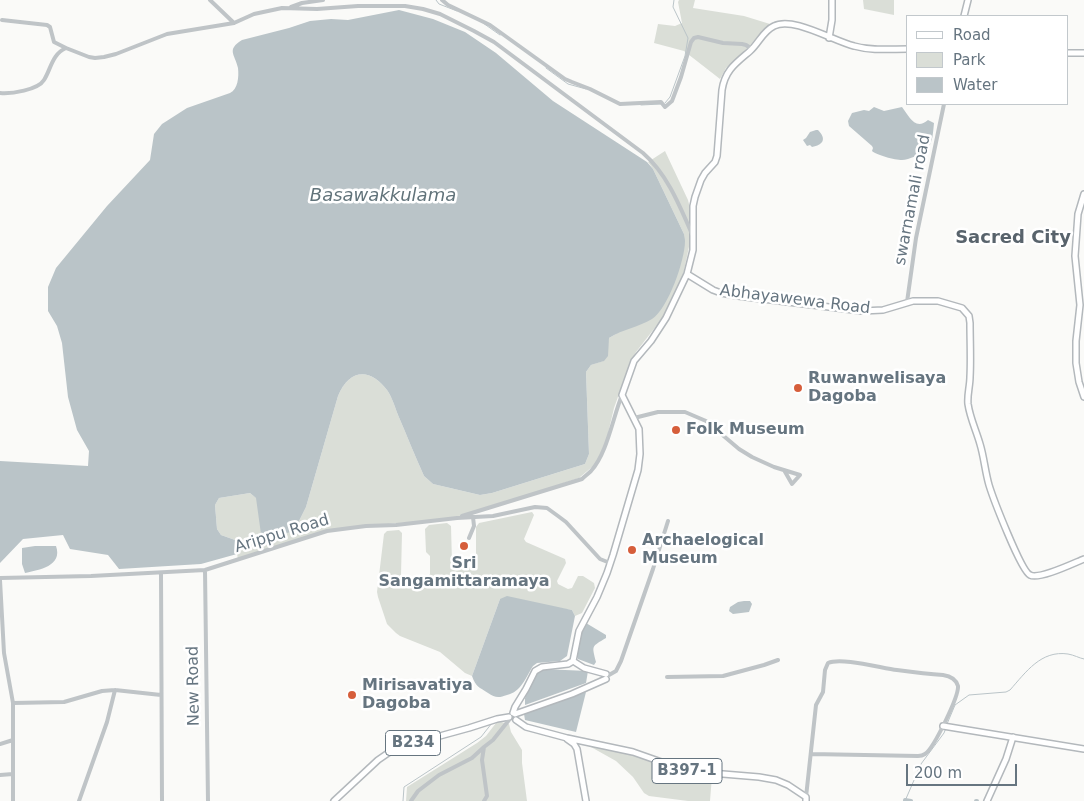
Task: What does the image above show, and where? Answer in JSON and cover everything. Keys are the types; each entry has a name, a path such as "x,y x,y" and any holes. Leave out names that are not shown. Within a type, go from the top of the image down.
{"main road":[{"path":"829,38 832,20 832,0"},
{"path":"964,15 968,0"},
{"path":"512,717 515,707 526,690 534,671 542,667 570,664 573,661 579,631 600,591 610,563 638,470 640,454 639,426 622,395 634,361 651,341 666,318 687,274 692,257 694,238 693,206 703,176 715,162 717,156 721,96 727,73 735,63 752,49 768,30 780,24 792,24 854,46 906,49"},
{"path":"1069,53 1084,53"},
{"path":"1084,194 1078,214 1075,256 1080,305 1076,363 1084,397"},
{"name":"Abhayawewa Road","path":"687,274 713,290 732,295 862,311 882,310 907,302 930,301 962,308 969,316 970,323 968,400 970,414 980,445 989,487 1025,571 1029,575 1040,576 1084,559"},
{"path":"573,661 584,668 604,676"},
{"name":"B234","path":"334,801 378,760 394,749 497,719 512,717 572,694 604,676"},
{"name":"B397-1","path":"512,717 526,727 633,752 675,768 695,772 770,778 788,785 806,799"},
{"path":"943,726 1084,748"},
{"path":"987,801 1013,737"},
{"path":"567,738 577,749 586,801"}],"street":[{"path":"210,0 234,23"},
{"path":"289,8 302,3 323,0"},
{"path":"442,0 448,5 490,25 565,79 620,104 661,102 665,107 669,104 672,101 691,42 694,38 742,44 752,49"},
{"path":"2,20 48,25 54,42 88,57 95,58 116,54 167,34 234,23 254,14 282,8 317,9 358,6 404,6 440,14 502,48 652,161 673,191 694,238"},
{"path":"0,93 28,90 43,82 56,56 61,50 66,48"},
{"name":"swarnamali road","path":"907,302 916,238 944,105"},
{"path":"456,518 582,479 598,462 604,450 622,395"},
{"path":"634,418 658,412 685,412 706,421 752,457 784,470"},
{"name":"Arippu Road","path":"0,579 205,570 328,531 366,526 396,526 456,518 493,516 535,507 547,508 566,522 600,559 610,563"},
{"path":"469,538 474,526 473,517"},
{"path":"604,676 616,671 621,661 668,521"},
{"name":"New Road","path":"205,570 208,801"},
{"path":"160,573 162,801"},
{"path":"0,579 4,654 13,703 13,801"},
{"path":"667,677 723,676 778,660"},
{"path":"806,799 811,751 816,705 823,692 825,667 828,663 833,661 862,664 898,671 950,676 957,684 958,692 943,726 930,749 922,756 811,751"},
{"path":"13,703 64,702 102,691 115,690 161,695"},
{"path":"79,801 107,722 115,690"},
{"path":"411,801 418,791 440,775 472,758 493,740 512,717"},
{"path":"0,744 13,740"},
{"path":"484,746 482,760 487,796 484,801"},
{"path":"0,775 13,774"}],"green space":[{"path":"679,0 695,0 693,8 744,16 770,24 726,68 720,79 684,51 654,43 658,24 675,26 682,23"},
{"path":"863,0 894,0 894,15 864,9"},
{"path":"665,151 690,208 690,242 683,275 664,316 636,352 630,363 614,408 604,450 598,462 579,478 457,518 327,531 238,560 235,540 221,535 217,529 215,505 219,498 250,493 295,529 306,507 338,396 348,380 360,374 374,377 387,390 424,476 433,484 480,495 585,464 589,454 586,372 591,365 603,361 609,338 616,334 684,234 648,162"},
{"path":"532,512 534,515 524,539 526,542 565,559 566,563 557,581 558,584 568,589 572,588 578,576 583,576 594,583 595,588 582,613 575,616 572,610 500,599 472,676 465,673 440,652 400,636 387,624 377,592 384,534 387,531 399,530 402,533 401,575 405,578 427,578 430,574 430,556 426,552 425,529 429,525 447,523 451,526 452,563 455,567 473,567 476,562 476,527 479,523"},
{"path":"496,723 509,724 511,732 522,750 527,801 406,801 407,787 477,743 486,736"},
{"path":"582,742 628,753 683,773 707,777 712,776 710,801 688,801 649,796 644,793 633,777 616,761"}],"water":[{"name":"Basawakkulama","path":"399,10 433,19 465,32 496,53 553,101 647,162 653,169 684,234 684,249 679,271 669,295 658,314 642,324 609,338 608,356 604,361 591,365 586,372 589,454 585,464 480,495 433,484 424,476 387,390 374,377 360,374 348,380 338,396 306,507 295,529 291,532 267,538 261,534 256,498 250,493 219,498 215,505 217,529 221,535 235,540 237,554 201,564 119,569 108,555 70,549 63,535 23,539 0,563 0,461 88,466 89,451 77,430 68,397 62,343 57,326 48,311 48,287 56,268 107,206 150,160 154,134 162,124 187,108 230,93 235,89 238,68 233,50 242,40 310,21 348,20"},
{"path":"874,107 884,111 902,107 916,123 923,123 928,120 934,123 929,147 918,155 902,160 886,157 872,151 872,146 849,126 848,121 852,113 864,110 869,111"},
{"path":"816,130 821,133 823,139 821,143 812,147 810,145 807,146 803,140 810,132"},
{"path":"56,546 56,558 48,566 25,573 22,564 22,548"},
{"path":"507,596 572,610 575,616 567,656 560,661 537,663 516,691 497,697 490,695 478,686 472,676 500,599"},
{"path":"744,601 750,601 752,604 749,612 733,614 729,611 730,607"},
{"path":"586,623 606,635 606,638 595,645 593,649 596,662 594,665 578,659 577,656 583,625"},
{"path":"542,669 588,671 586,683 525,705 525,698 536,672"},
{"path":"586,692 576,732 525,720 524,714"}],"waterway":[{"path":"436,0 439,4 457,11"},
{"path":"665,103 670,97 685,56 688,38 673,7 674,0"},
{"path":"483,23 500,35"},
{"path":"546,68 568,84 586,89"},
{"path":"641,105 661,104"},
{"path":"947,724 955,705 969,695 1006,692 1035,664 1050,655 1068,654 1084,659"},
{"path":"403,801 404,787 481,737 492,723"},
{"path":"905,801 921,764 946,728"},
{"path":"905,800 911,801"}],"place":[{"name":"Ruwanwelisaya Dagoba","path":"798,388"},
{"name":"Folk Museum","path":"676,430"},
{"name":"Sri Sangamittaramaya","path":"464,546"},
{"name":"Archaelogical Museum","path":"632,550"},
{"name":"Mirisavatiya Dagoba","path":"352,695"}],"district":[{"name":"Sacred City","path":"1013,238"}]}
